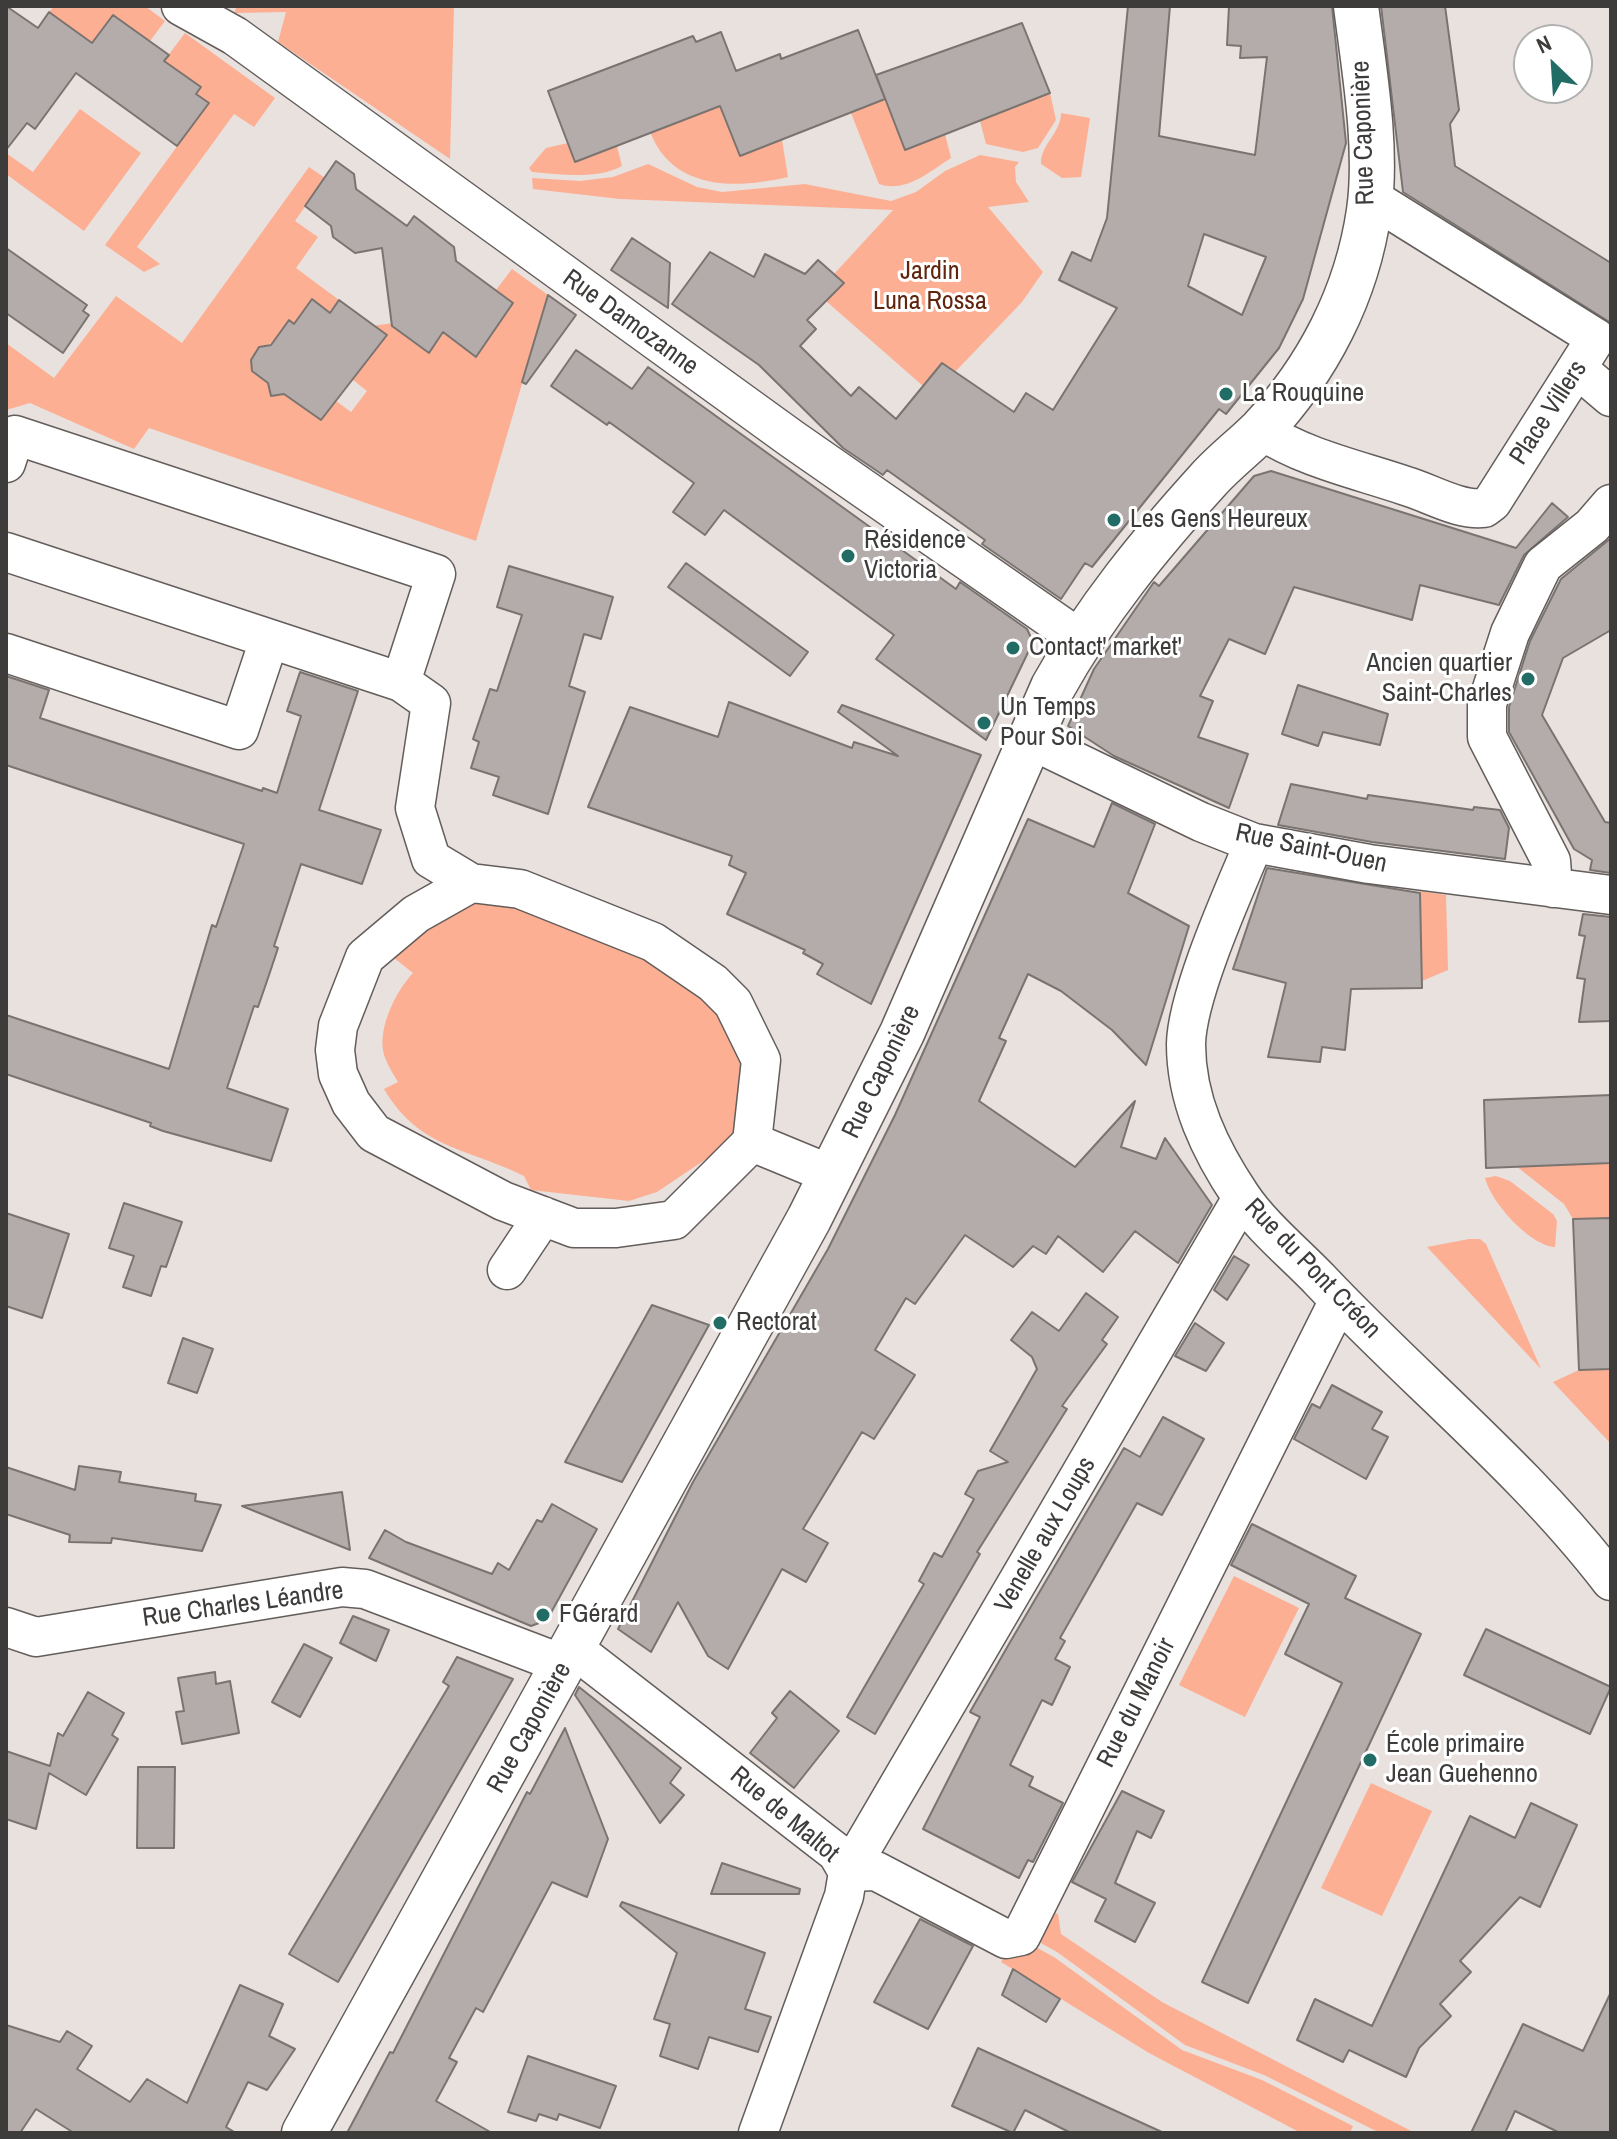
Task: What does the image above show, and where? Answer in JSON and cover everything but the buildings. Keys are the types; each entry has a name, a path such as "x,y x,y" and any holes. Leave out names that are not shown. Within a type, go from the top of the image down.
{"main road":[{"name":"Rue Caponière","path":"304,2133 832,1175 902,1033 1053,687 1080,639 1157,538 1211,476 1261,430 1312,367 1341,311 1358,258 1370,197 1368,117 1356,6"}],"street":[{"name":"Rue Damozanne","path":"181,6 235,36 805,448 1080,639"},
{"name":"Place Villers","path":"1261,430 1289,448 1343,468 1451,502 1484,508 1492,502 1596,338 1370,197"},
{"path":"1578,369 1611,397"},
{"path":"6,463 15,435 436,574 401,682"},
{"path":"1553,888 1551,861 1487,737 1487,704 1510,633 1543,565 1592,526 1611,504"},
{"path":"6,552 401,682 431,703 415,808 431,859 471,883 520,889 653,942 723,992 749,1031 761,1060 752,1142 674,1220 616,1228 574,1228 503,1201 374,1133 351,1103 338,1074 335,1050 338,1026 365,957 416,914 471,883"},
{"path":"6,653 239,730 269,640"},
{"name":"Rue Saint-Ouen","path":"1031,740 1201,822 1254,843 1369,864 1611,895"},
{"name":"Rue du Pont Créon","path":"1254,843 1208,958 1186,1040 1194,1105 1242,1198 1339,1300 1489,1447 1586,1549 1611,1581"},
{"path":"752,1142 832,1175"},
{"name":"Venelle aux Loups","path":"848,1872 1242,1198"},
{"path":"507,1270 543,1216"},
{"name":"Rue du Manoir","path":"848,1872 876,1871 1006,1939 1021,1936 1339,1300"},
{"name":"Rue Charles Léandre","path":"6,1627 36,1637 342,1587 365,1589 569,1657"},
{"name":"Rue de Maltot","path":"569,1657 837,1853 848,1872 844,1896 758,2133"}],"green space":[{"path":"54,6 145,6 165,21 150,41 113,15 92,43 49,12"},
{"path":"237,6 454,6 450,159 278,42 286,12 234,13"},
{"path":"185,33 275,98 254,127 234,114 137,247 160,264 144,272 105,245 208,104 196,94 200,87 164,61"},
{"path":"1050,93 1056,120 1038,148 1023,152 986,144 980,121"},
{"path":"885,99 905,150 945,134 951,158 908,183 899,186 879,184 851,113"},
{"path":"720,106 740,155 782,140 788,177 728,184 708,181 674,166 660,151 650,132"},
{"path":"80,109 141,153 84,231 6,174 6,153 33,172"},
{"path":"1061,113 1090,118 1081,177 1062,178 1041,164"},
{"path":"568,143 576,162 617,146 622,166 601,173 578,175 532,172 529,168 546,148"},
{"name":"Jardin Luna Rossa","path":"980,155 1019,162 1015,167 1016,182 1029,202 988,207 1043,272 1022,302 954,373 942,363 923,386 826,301 844,283 834,274 893,210 620,199 533,189 532,178 580,181 613,177 648,164 697,187 722,192 805,184 891,201 916,192 945,171"},
{"path":"309,167 325,178 295,221 318,237 296,268 339,300 330,313 312,299 283,336 259,347 251,360 252,371 320,420 336,401 351,412 367,391 353,380 368,359 360,353 364,327 394,323 395,329 428,353 444,333 469,352 503,295 496,290 512,269 548,295 476,541 149,428 134,449 30,403 6,410 6,343 54,378 116,296 182,343"},
{"path":"1420,891 1446,895 1448,970 1422,981"},
{"path":"496,897 664,963 742,1035 749,1097 727,1145 657,1192 629,1201 531,1190 524,1176 429,1136 398,1109 384,1089 398,1082 386,1060 383,1038 393,1002 413,973 389,954 448,907"},
{"path":"1611,1163 1611,1218 1573,1219 1564,1204 1516,1166"},
{"path":"1496,1176 1510,1181 1553,1214 1557,1221 1555,1247 1534,1239 1512,1221 1495,1199 1485,1178"},
{"path":"1480,1239 1486,1244 1541,1369 1427,1247"},
{"path":"1611,1369 1611,1444 1553,1382 1579,1370"},
{"path":"1234,1576 1299,1608 1245,1717 1179,1685"},
{"path":"1371,1783 1432,1811 1382,1916 1321,1888"},
{"path":"1044,1910 1058,1914 1061,1934 1162,2002 1415,2133 1380,2133 1264,2075 1185,2045 1057,1952 1030,1937"},
{"path":"1028,1943 1054,1957 1182,2050 1262,2080 1353,2126 1350,2133 1301,2133 1149,2053 1001,1962 1005,1955"}],"place":[{"name":"La Rouquine","path":"1226,394"},
{"name":"Les Gens Heureux","path":"1114,520"},
{"name":"Résidence Victoria","path":"848,556"},
{"name":"Contact' market'","path":"1013,648"},
{"name":"Ancien quartier Saint-Charles","path":"1528,679"},
{"name":"Un Temps Pour Soi","path":"984,723"},
{"name":"Rectorat","path":"720,1323"},
{"name":"FGérard","path":"543,1615"},
{"name":"École primaire Jean Guehenno","path":"1370,1760"}]}
